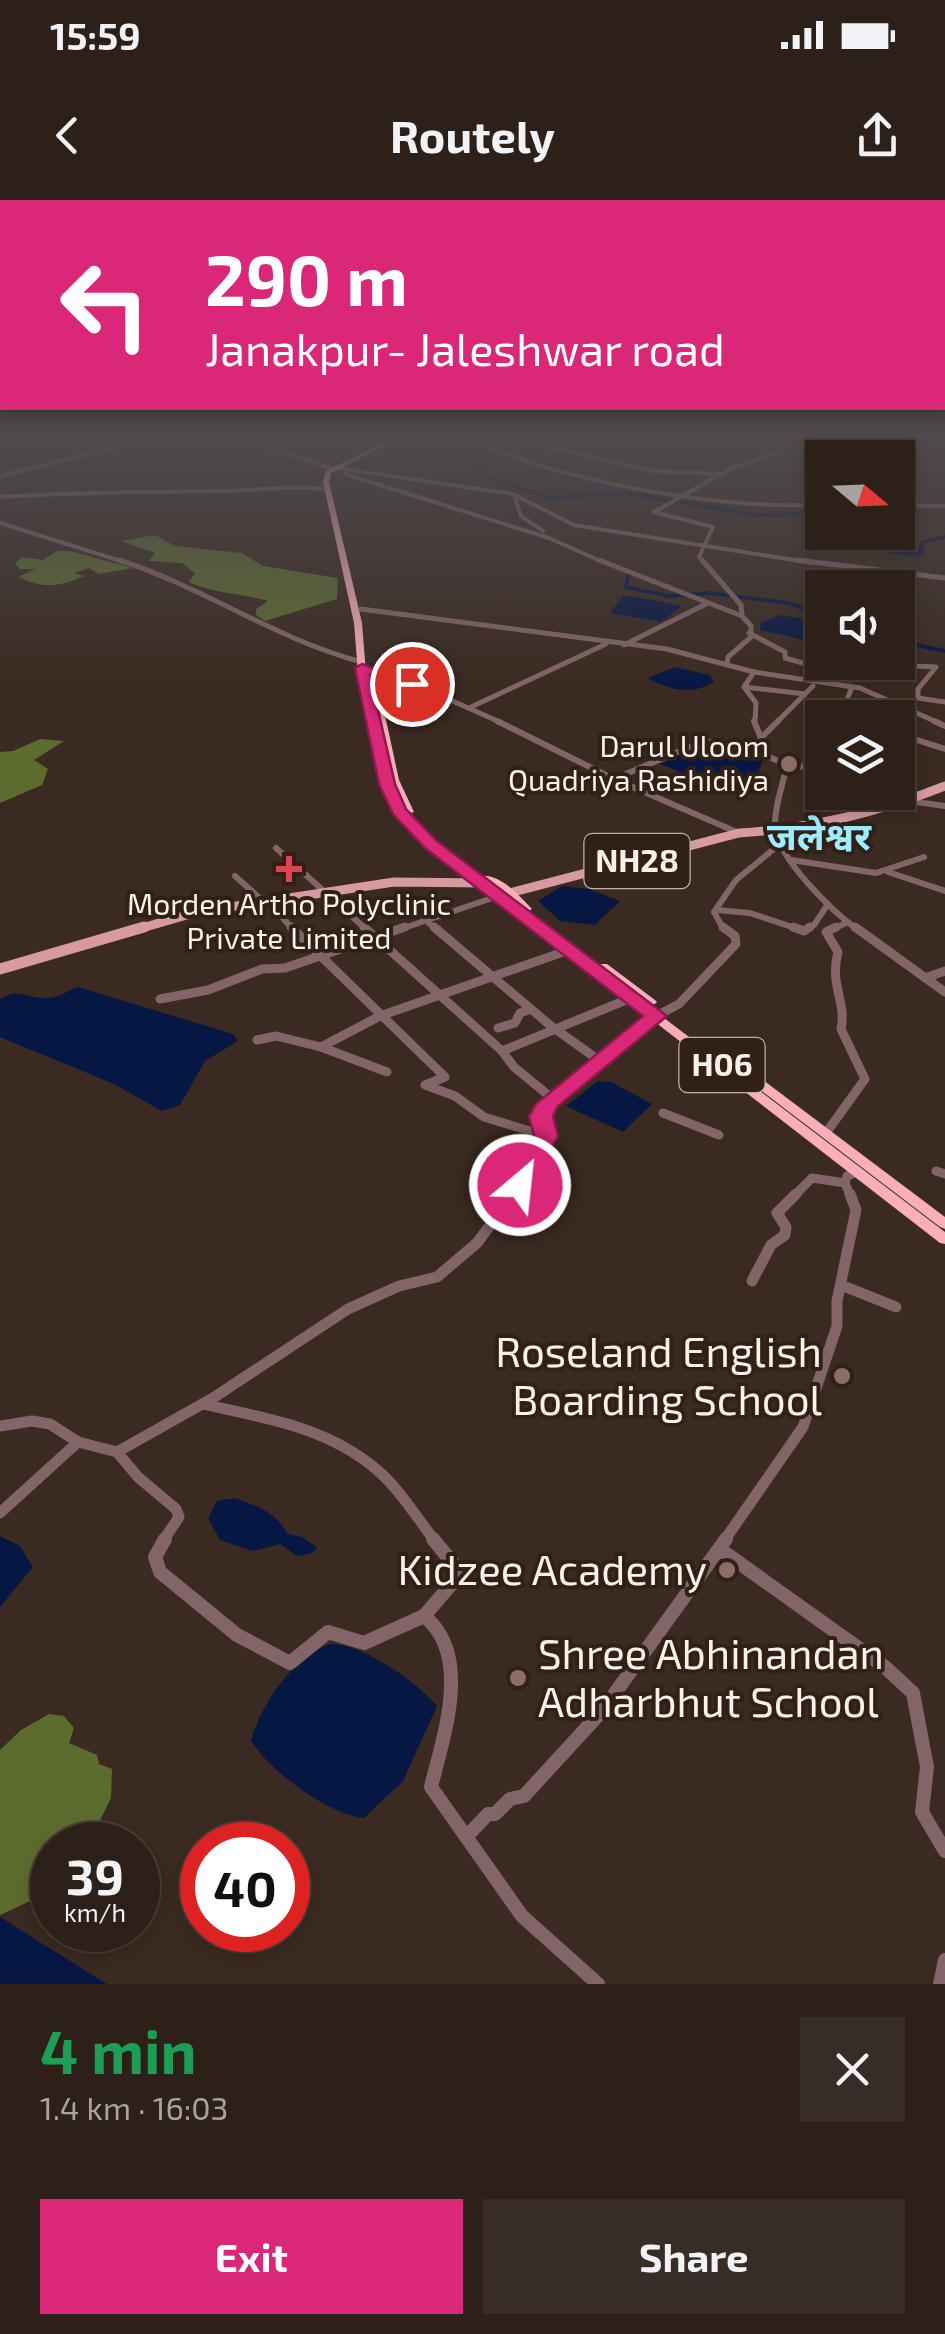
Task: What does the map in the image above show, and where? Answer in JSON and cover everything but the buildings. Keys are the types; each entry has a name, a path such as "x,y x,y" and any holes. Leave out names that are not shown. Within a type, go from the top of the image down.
{"highway":[{"path":"336,520 361,609 367,669 405,807 505,894"},
{"path":"340,520 392,800 431,844 484,884 505,894"},
{"name":"H06","path":"505,894 631,998 660,1014 826,1132 945,1224"},
{"name":"H06","path":"505,894 945,1238"}],"main road":[{"path":"915,798 945,786"},
{"path":"777,831 872,810"},
{"name":"NH28","path":"505,894 739,833 777,831"},
{"path":"0,968 197,912 394,882 484,884"}],"street":[{"path":"493,520 549,538 742,616 752,626 748,633"},
{"path":"524,520 549,538"},
{"path":"561,520 826,564 945,578"},
{"path":"686,520 712,527 700,558 742,608 742,616"},
{"path":"0,523 163,574 328,652 469,708 614,779 739,833"},
{"path":"623,645 706,604"},
{"path":"361,609 666,649 754,672 852,688 891,700"},
{"path":"727,663 751,637 748,633"},
{"path":"748,633 768,639 785,652 783,657 805,664"},
{"path":"469,708 609,643"},
{"path":"915,666 936,667 918,689 918,698 945,702"},
{"path":"744,686 754,672"},
{"path":"847,700 852,680"},
{"path":"744,686 805,694"},
{"path":"744,686 756,703 754,720 761,738"},
{"path":"756,751 761,738 813,686"},
{"path":"915,711 945,726"},
{"path":"915,739 945,749"},
{"path":"614,779 704,741 756,751 787,765 805,767"},
{"path":"787,765 777,831 790,860 848,922 945,992"},
{"path":"915,802 945,806"},
{"path":"117,1452 203,1404 348,1309 398,1286 437,1276 476,1242 520,1185 546,1136 541,1116 552,1099 660,1014 679,1004 736,944 735,936 717,920 717,910 736,880 780,844"},
{"path":"276,848 552,1099"},
{"path":"888,872 924,857"},
{"path":"790,860 846,871 888,872 945,891"},
{"path":"235,876 268,902 298,936 445,1077 426,1085 469,1104 484,1117 546,1136"},
{"path":"160,999 208,990 262,970 285,968 424,918 505,894"},
{"path":"717,910 750,913 804,930 814,925 828,904"},
{"path":"424,918 531,1009 600,1061"},
{"path":"826,1132 865,1080 841,1029 843,1022 832,973 838,952 826,932 848,922"},
{"path":"321,1047 326,1040 380,1016 569,950"},
{"path":"925,978 945,971"},
{"path":"502,1051 631,998"},
{"path":"498,1028 515,1024 520,1013 531,1009"},
{"path":"257,1040 276,1036 321,1047 386,1072"},
{"path":"663,1112 719,1135"},
{"path":"467,1836 488,1814 495,1814 510,1799 524,1796 558,1763 613,1697 783,1459 814,1404 825,1354 836,1332 856,1210 845,1183 847,1176 857,1172"},
{"path":"752,1281 772,1244 785,1235 786,1227 777,1213 780,1207 812,1178 845,1183"},
{"path":"841,1284 896,1307"},
{"path":"0,1426 50,1424 78,1442 117,1452 138,1477 176,1509 178,1525 154,1558 160,1572 223,1627 262,1652 290,1664 328,1632 371,1643 424,1616 462,1574 378,1470 309,1428 203,1404"},
{"path":"0,1512 78,1442"},
{"path":"721,1550 886,1668 913,1694 927,1767 922,1812 945,1851"},
{"path":"424,1616 434,1624 447,1649 452,1706 431,1788 522,1916 598,1984"},
{"path":"940,1984 945,1960"}],"green space":[{"path":"155,535 175,546 242,553 263,566 338,578 337,599 265,621 256,615 256,609 268,601 189,582 195,573 182,563 149,561 155,553 121,541"},
{"path":"57,551 133,568 99,574 89,568 74,573 84,576 52,585 19,577 35,569 20,569 15,563 23,557 43,560"},
{"path":"40,739 64,741 34,760 48,769 42,785 0,803 0,752 13,751"},
{"path":"49,1714 64,1716 74,1728 69,1743 97,1755 99,1764 112,1769 111,1798 99,1822 30,1822 30,1901 0,1915 0,1750 21,1730"}],"water":[{"path":"623,596 682,606 661,622 610,613"},
{"path":"780,615 805,619 805,640 760,630 761,622"},
{"path":"675,667 709,675 714,681 698,689 681,690 648,678"},
{"path":"704,743 736,749 763,760 753,793 700,780 660,764"},
{"path":"562,886 589,889 620,901 595,925 560,921 538,901"},
{"path":"78,987 233,1034 238,1041 205,1061 180,1105 162,1111 114,1084 0,1037 0,999 18,993 51,998"},
{"path":"598,1081 611,1082 652,1104 623,1132 566,1106"},
{"path":"235,1498 266,1511 288,1534 317,1547 313,1553 297,1556 280,1544 253,1551 220,1540 208,1518 217,1501"},
{"path":"0,1536 20,1546 33,1567 0,1607"},
{"path":"330,1644 357,1649 388,1665 437,1706 403,1781 364,1818 335,1809 301,1789 270,1764 251,1740 262,1711 281,1683 304,1659"},
{"path":"0,1917 30,1936 30,1952 56,1952 107,1984 0,1984"}],"waterway":[{"path":"889,550 921,554 922,542 945,537"},
{"path":"628,576 626,587 669,596 710,593 805,608"},
{"path":"915,645 945,651"}],"place":[{"name":"Darul Uloom Quadriya Rashidiya","path":"789,764"},
{"name":"Morden Artho Polyclinic Private Limited","path":"289,869"},
{"name":"Roseland English Boarding School","path":"842,1376"},
{"name":"Kidzee Academy","path":"727,1570"},
{"name":"Shree Abhinandan Adharbhut School","path":"518,1678"}],"district":[{"name":"जलेश्वर","path":"819,837"}],"route":[{"path":"412,684 362,668 387,784 398,810 431,844 656,1016 547,1104 541,1116 546,1136 520,1185"}]}
